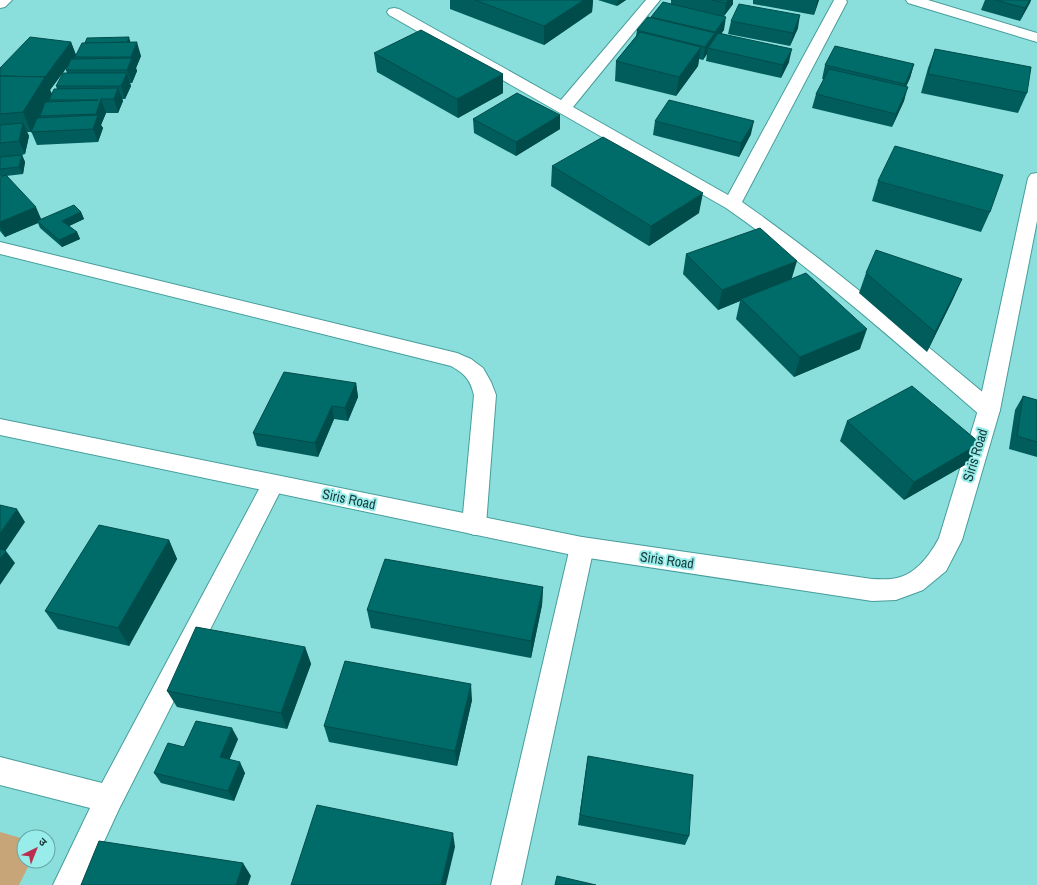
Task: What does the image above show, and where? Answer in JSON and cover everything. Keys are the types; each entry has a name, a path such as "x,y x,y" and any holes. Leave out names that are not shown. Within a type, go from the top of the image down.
{"street":[{"path":"0,4 5,0"},
{"path":"564,107 653,0"},
{"path":"913,0 1037,38"},
{"path":"732,204 840,2"},
{"path":"394,12 564,107 732,204 798,250 989,410"},
{"name":"Siris Road","path":"0,427 582,547 872,590 896,590 914,583 937,564 950,540 989,410 1037,178"},
{"path":"0,248 457,360 472,369 480,378 485,395 474,525"},
{"path":"68,885 109,799 273,484"},
{"path":"506,885 582,547"},
{"path":"0,771 109,799"}],"shaded area":[{"path":"0,832 16,837 16,869 27,869 19,885 0,885"}],"building":[{"path":"475,0 584,0 544,26"},
{"path":"712,0 728,0 726,3"},
{"path":"995,0 1030,0 1025,8"},
{"path":"663,2 726,17 715,32 651,17"},
{"path":"739,4 800,15 793,33 731,21"},
{"path":"648,17 715,33 705,47 637,30"},
{"path":"421,30 503,74 457,99 374,53"},
{"path":"640,32 701,47 679,77 616,61"},
{"path":"718,33 792,49 783,65 708,48"},
{"path":"30,37 71,42 45,77 0,76 0,68"},
{"path":"129,37 127,42 85,43 87,38"},
{"path":"137,42 131,57 75,57 82,43"},
{"path":"835,46 914,64 905,84 825,65"},
{"path":"935,49 1031,67 1027,93 928,74"},
{"path":"132,58 127,70 66,70 71,59"},
{"path":"829,69 908,87 896,114 816,94"},
{"path":"63,73 127,73 121,86 56,86"},
{"path":"0,76 45,77 23,112 0,114"},
{"path":"118,88 114,99 101,99 96,114 40,116 45,102 98,100 49,100 54,89"},
{"path":"517,93 560,115 516,142 473,119"},
{"path":"669,100 754,121 741,143 655,121"},
{"path":"98,115 93,129 31,132 37,118"},
{"path":"23,123 19,141 0,143 0,125"},
{"path":"603,137 703,193 651,226 552,166"},
{"path":"895,146 1003,175 990,212 878,181"},
{"path":"22,155 19,167 0,169 0,157"},
{"path":"6,175 36,207 0,222 0,177"},
{"path":"74,205 81,212 62,221 77,232 59,240 37,221"},
{"path":"760,228 797,261 722,290 686,254"},
{"path":"876,250 962,279 935,332 866,273"},
{"path":"806,273 867,329 800,357 741,299"},
{"path":"284,372 356,383 345,408 332,406 315,443 253,433"},
{"path":"912,386 980,443 914,482 847,421"},
{"path":"1023,396 1037,400 1037,442 1017,436"},
{"path":"0,505 17,509 0,533"},
{"path":"99,525 169,540 118,628 45,611"},
{"path":"0,549 6,551 0,559"},
{"path":"385,559 543,587 531,641 367,610"},
{"path":"196,627 305,647 281,713 167,691"},
{"path":"345,661 471,684 455,751 324,726"},
{"path":"196,721 232,728 220,757 240,762 228,791 154,773 168,743 184,747"},
{"path":"588,756 693,775 689,836 580,815"},
{"path":"317,805 453,833 441,885 291,885"},
{"path":"99,841 243,863 236,885 81,885"},
{"path":"557,876 596,885 555,885"}]}
